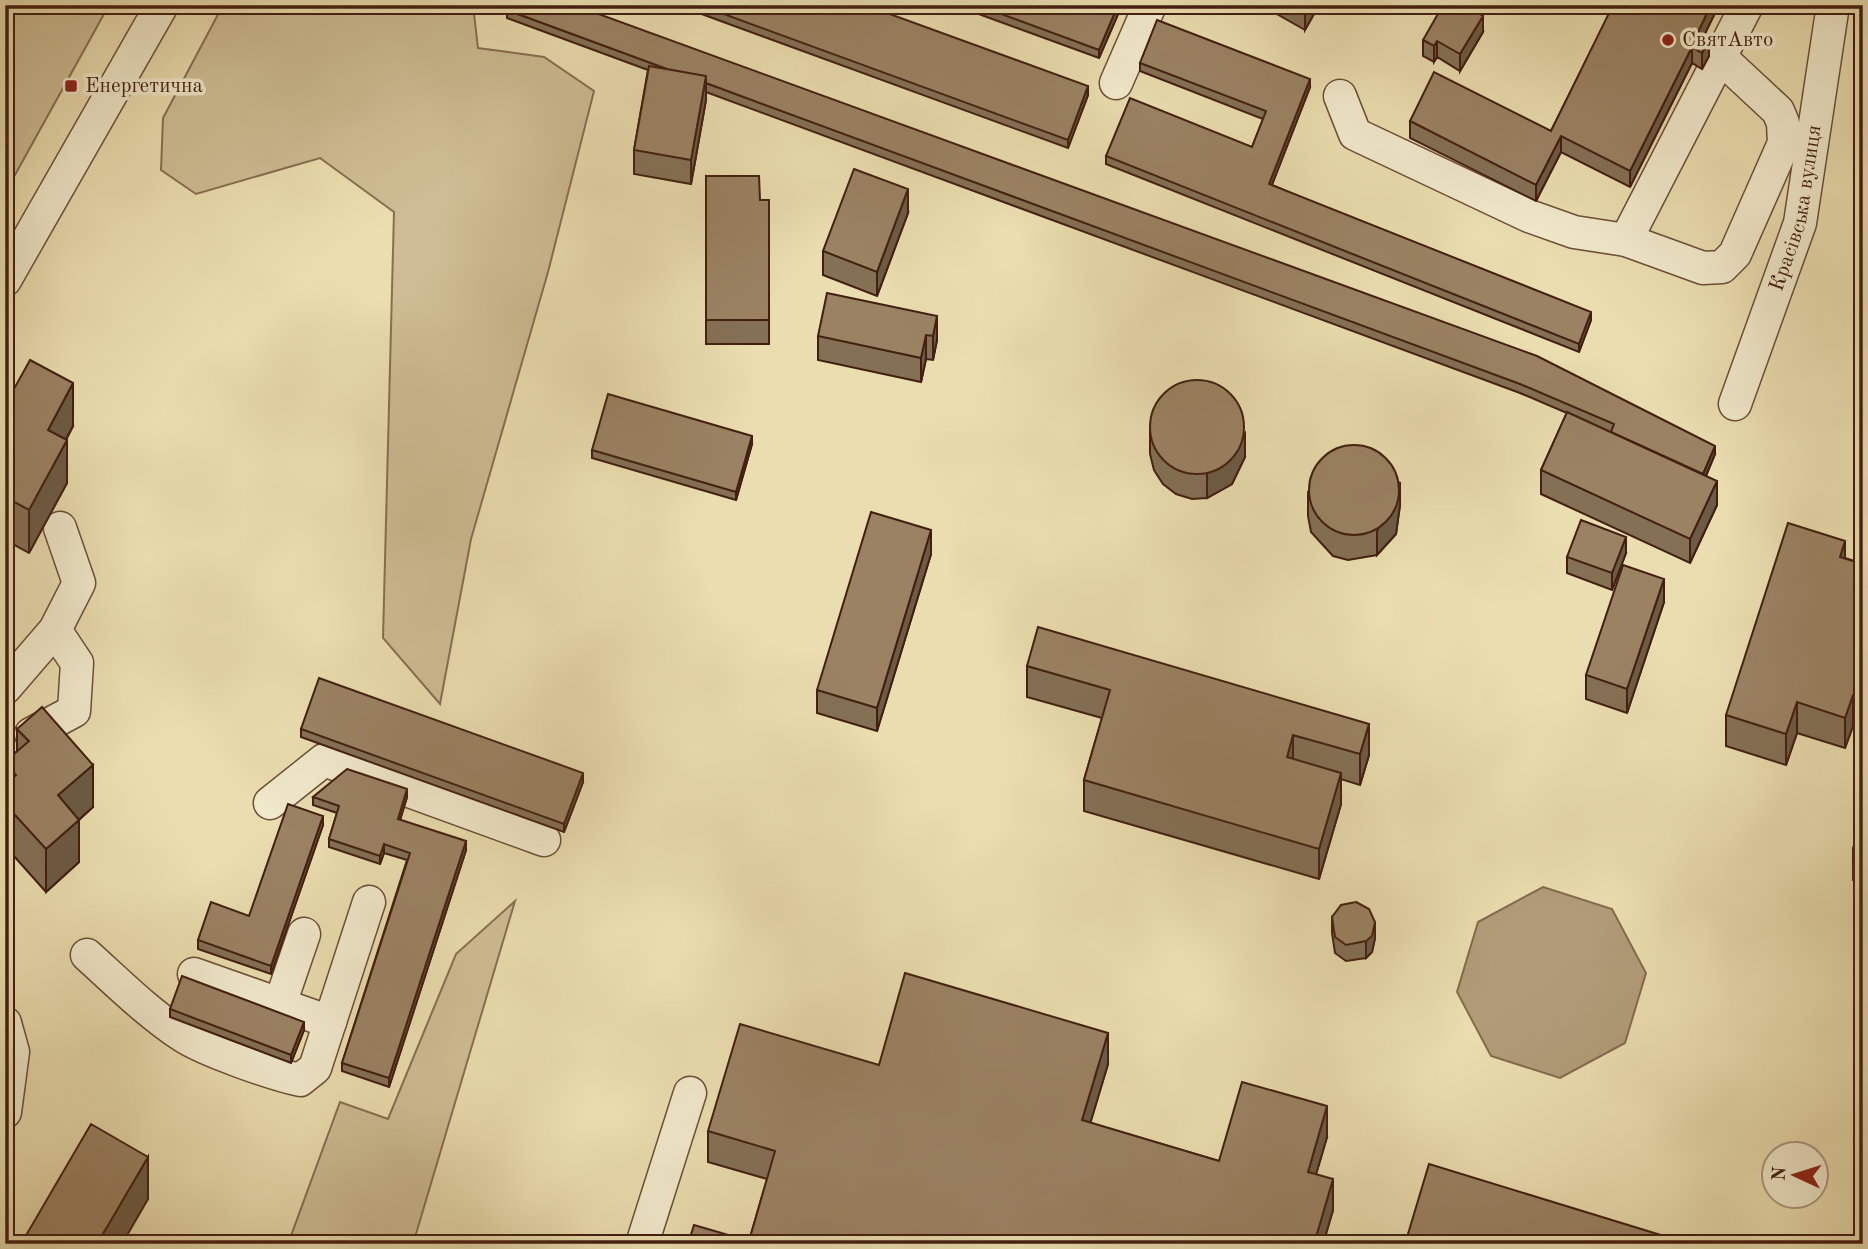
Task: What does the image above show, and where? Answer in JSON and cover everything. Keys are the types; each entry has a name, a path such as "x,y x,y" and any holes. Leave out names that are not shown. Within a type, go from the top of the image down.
{"street":[{"path":"5,280 162,5"},
{"path":"1116,83 1150,5"},
{"path":"1626,240 1747,5"},
{"name":"Красівська вулиця","path":"1735,404 1800,223 1833,5"},
{"path":"1340,96 1355,134 1529,216 1574,232 1626,240 1703,268 1722,267 1735,254 1784,143 1783,123 1778,111 1720,57"},
{"path":"5,688 55,630 79,583 60,527"},
{"path":"31,734 74,711 77,663 55,630"},
{"path":"270,803 324,760 544,840"},
{"path":"87,955 144,1007 185,1037 282,1076 300,1080 315,1068 369,902"},
{"path":"280,1004 304,934"},
{"path":"194,974 330,1022"},
{"path":"5,1023 13,1052 5,1112"},
{"path":"642,1244 690,1093"}],"shaded area":[{"path":"5,5 109,5 5,193"},
{"path":"223,5 473,5 478,48 544,57 594,91 548,272 471,539 440,704 383,638 394,212 320,158 196,194 161,170 163,118"},
{"path":"1543,887 1612,909 1646,973 1625,1043 1560,1078 1491,1056 1457,992 1478,922"},
{"path":"515,901 413,1244 288,1244 340,1102 388,1119 456,954"}],"building":[{"path":"508,5 574,5 1537,356 1715,446 1703,474 1611,432 1614,424 1520,384 706,83 706,76 667,69 507,10"},
{"path":"699,5 865,5 1088,86 1068,140"},
{"path":"977,5 1118,5 1099,50"},
{"path":"1290,5 1310,5 1305,14"},
{"path":"1443,5 1464,5 1483,16 1460,54 1437,41 1434,46 1423,40"},
{"path":"1613,5 1711,5 1697,34 1709,39 1702,53 1692,47 1630,171 1561,136 1536,185 1410,121 1434,72 1551,131"},
{"path":"1157,20 1310,79 1269,184 1591,312 1579,344 1106,156 1130,98 1252,147 1266,111 1140,63"},
{"path":"649,66 706,76 691,160 634,150"},
{"path":"854,169 908,189 877,272 823,251"},
{"path":"706,176 759,176 760,200 769,200 769,320 706,320"},
{"path":"827,293 937,316 933,336 926,335 921,358 818,336"},
{"path":"30,360 73,383 48,430 67,440 29,510 5,497 5,405"},
{"path":"1197,380 1215,384 1230,394 1240,409 1244,427 1240,445 1230,460 1215,470 1197,474 1179,470 1164,460 1154,445 1150,427 1154,409 1164,394 1179,384"},
{"path":"608,394 752,436 736,492 592,450"},
{"path":"1567,412 1717,481 1690,539 1541,470"},
{"path":"1345,445 1363,445 1379,452 1392,465 1399,481 1399,499 1392,515 1379,528 1363,535 1345,535 1329,528 1316,515 1309,499 1309,481 1316,465 1329,452"},
{"path":"871,512 931,530 877,708 817,690"},
{"path":"1581,520 1626,537 1612,573 1567,557"},
{"path":"1788,523 1845,541 1840,557 1863,564 1863,699 1853,695 1845,718 1797,702 1786,734 1726,715"},
{"path":"1623,565 1664,579 1627,689 1586,675"},
{"path":"1038,627 1369,724 1360,754 1293,735 1287,757 1341,773 1319,849 1084,780 1110,690 1027,666"},
{"path":"319,678 583,773 564,824 301,729"},
{"path":"42,707 93,765 58,795 79,820 46,849 5,804 5,784 16,775 5,762 29,741 17,729"},
{"path":"347,769 407,789 398,819 466,841 389,1078 342,1063 410,853 384,844 380,856 329,839 339,806 313,797"},
{"path":"288,804 323,816 271,966 198,940 211,902 249,916"},
{"path":"1863,818 1863,852 1853,849"},
{"path":"1356,902 1369,909 1375,922 1372,936 1366,941 1346,945 1335,937 1332,917 1341,905"},
{"path":"905,973 1108,1033 1082,1120 1219,1161 1242,1082 1327,1106 1308,1172 1333,1179 1314,1244 688,1244 694,1225 749,1241 775,1151 708,1131 740,1024 879,1065"},
{"path":"182,976 304,1022 291,1055 170,1009"},
{"path":"91,1124 148,1157 97,1244 21,1244"},
{"path":"1429,1164 1677,1240 1676,1244 1405,1244"}],"place":[{"name":"СвятАвто","path":"1668,40"},
{"name":"Енергетична","path":"71,86"}]}
